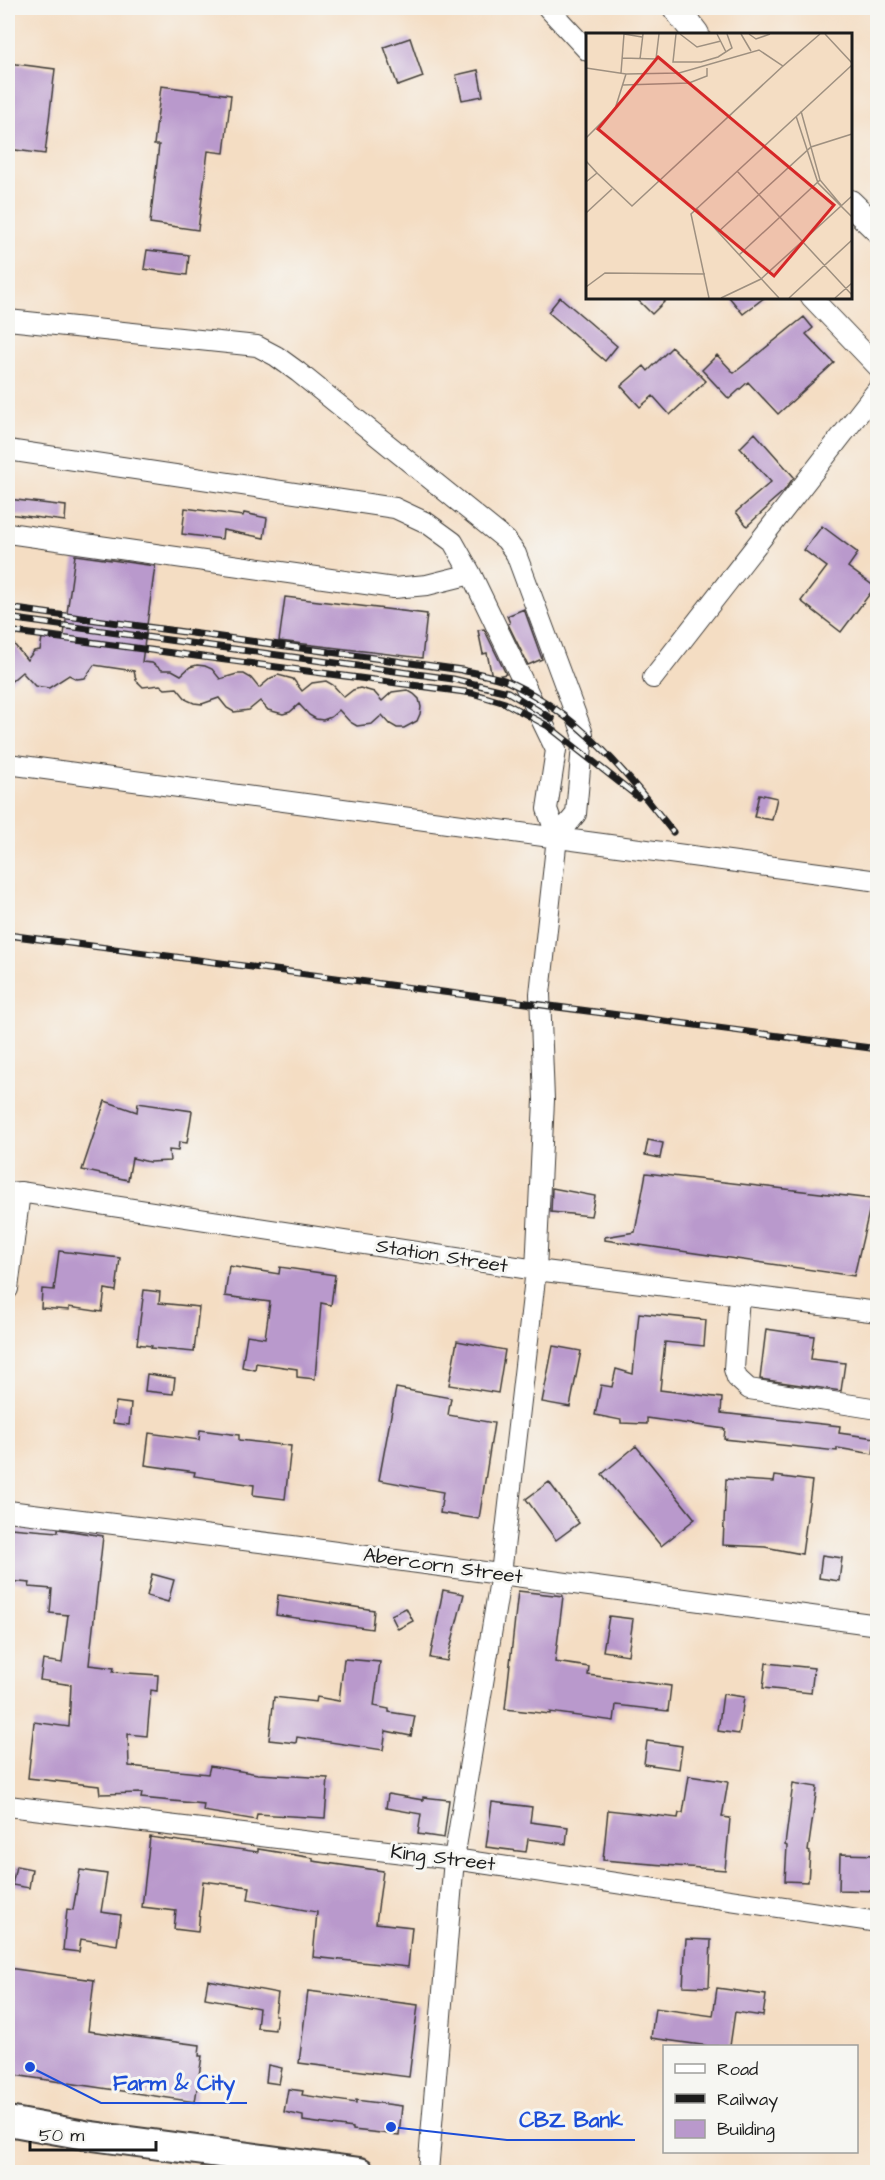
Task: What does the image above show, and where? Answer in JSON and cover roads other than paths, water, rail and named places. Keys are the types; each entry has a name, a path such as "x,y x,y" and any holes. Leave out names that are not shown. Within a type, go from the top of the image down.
{"highway":[{"path":"8,2121 85,2135 360,2172"}],"main road":[{"path":"676,8 695,33"},
{"path":"852,205 878,230"}],"street":[{"path":"548,8 586,49"},
{"path":"812,298 878,367"},
{"path":"8,320 257,346 298,372 506,540 516,554 583,734 576,814 557,837"},
{"path":"653,678 878,390"},
{"path":"8,450 395,508 427,523 453,542 471,574 556,750 547,809 557,837 540,994 544,1100 536,1270 501,1574 454,1858 428,2172"},
{"path":"8,533 394,588 427,585 471,574"},
{"path":"8,764 878,881"},
{"path":"8,1289 14,1193"},
{"name":"Station Street","path":"14,1193 536,1270 878,1312"},
{"path":"739,1295 734,1369 737,1378 749,1389 878,1409"},
{"name":"Abercorn Street","path":"8,1510 878,1625"},
{"name":"King Street","path":"8,1806 454,1858 878,1922"}],"railway":[{"path":"8,608 462,670 500,679 536,696 581,729 638,788 673,832"},
{"path":"8,618 453,679 508,692 552,719"},
{"path":"8,631 472,693 505,703 548,726 638,797"},
{"path":"8,935 878,1049"}],"place":[{"name":"Farm & City","path":"30,2067"},
{"name":"CBZ Bank","path":"391,2127"}]}
